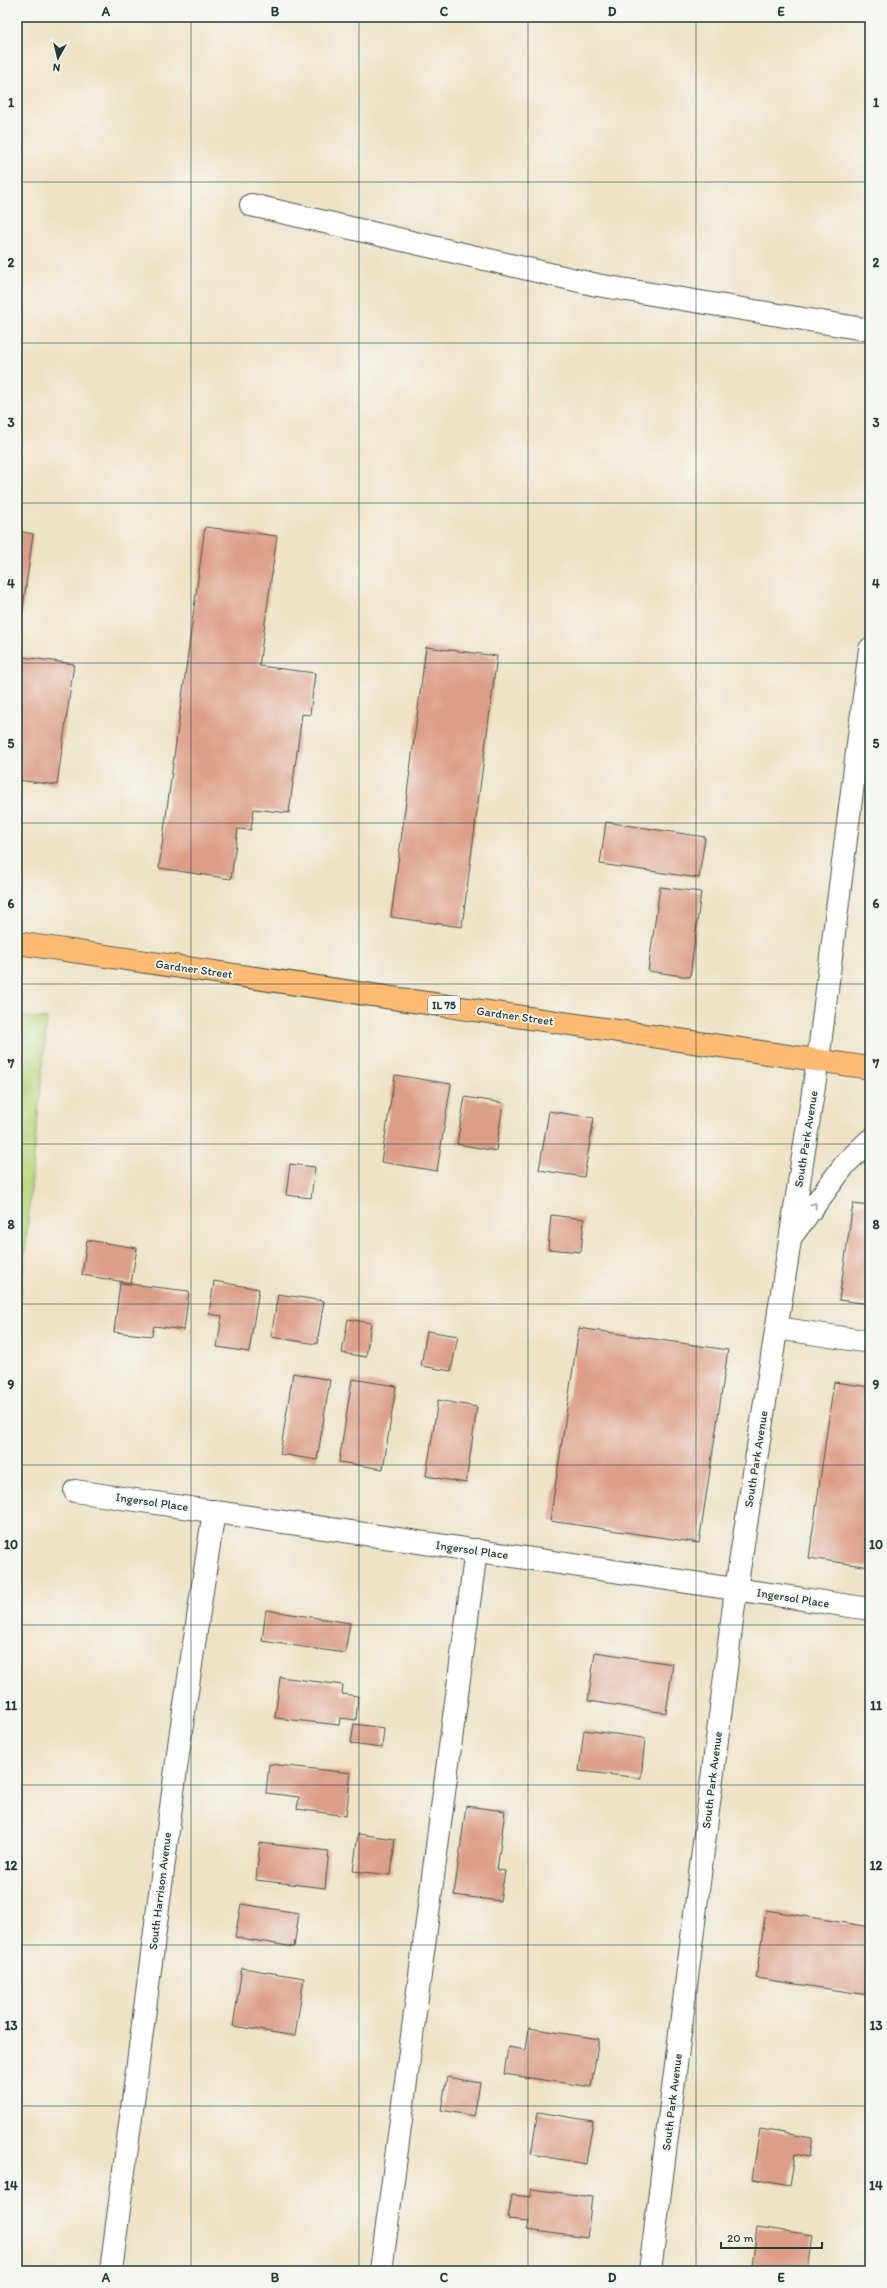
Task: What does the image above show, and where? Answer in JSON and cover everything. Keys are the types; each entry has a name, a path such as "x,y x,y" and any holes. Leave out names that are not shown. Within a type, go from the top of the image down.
{"main road":[{"name":"Gardner Street","path":"17,943 870,1068"}],"street":[{"path":"251,205 597,285 870,330"},
{"name":"South Park Avenue","path":"650,2271 736,1589 861,787 870,648"},
{"path":"791,1236 846,1163 870,1140"},
{"path":"777,1328 870,1342"},
{"name":"Ingersol Place","path":"75,1491 870,1609"},
{"name":"South Harrison Avenue","path":"111,2271 180,1738 214,1511"},
{"path":"381,2271 476,1550"}],"green space":[{"path":"17,1016 47,1019 17,1336"}],"building":[{"path":"205,527 277,536 259,666 315,673 310,715 302,714 289,813 254,809 251,830 238,829 231,879 159,868"},
{"path":"17,531 33,534 18,645 17,645"},
{"path":"426,647 497,656 462,927 391,917"},
{"path":"17,656 74,664 57,785 17,780"},
{"path":"606,822 705,837 699,878 600,864"},
{"path":"660,887 701,892 690,977 648,971"},
{"path":"395,1075 451,1084 437,1171 381,1162"},
{"path":"465,1097 503,1103 496,1151 457,1144"},
{"path":"549,1111 594,1118 584,1177 539,1170"},
{"path":"290,1164 315,1167 311,1198 286,1195"},
{"path":"853,1204 870,1206 870,1304 839,1300"},
{"path":"551,1215 584,1219 581,1252 548,1249"},
{"path":"87,1240 137,1248 131,1283 82,1275"},
{"path":"214,1281 259,1289 249,1352 217,1347 222,1316 209,1314"},
{"path":"120,1283 189,1291 184,1330 154,1326 152,1336 114,1332"},
{"path":"278,1294 324,1301 317,1344 271,1337"},
{"path":"348,1319 371,1323 366,1357 342,1353"},
{"path":"579,1328 728,1350 699,1543 550,1521"},
{"path":"427,1331 458,1336 451,1371 421,1366"},
{"path":"293,1373 330,1380 317,1460 280,1454"},
{"path":"352,1379 396,1386 383,1469 339,1462"},
{"path":"834,1382 870,1387 870,1567 809,1558"},
{"path":"438,1400 477,1407 466,1483 426,1476"},
{"path":"266,1610 350,1623 345,1653 262,1641"},
{"path":"595,1652 673,1664 666,1713 588,1701"},
{"path":"280,1677 343,1685 342,1694 358,1696 356,1720 340,1718 339,1725 275,1718"},
{"path":"354,1724 384,1728 382,1748 351,1744"},
{"path":"584,1730 645,1738 641,1778 579,1771"},
{"path":"269,1764 351,1773 346,1816 297,1809 299,1797 266,1793"},
{"path":"466,1806 505,1811 497,1870 505,1871 500,1901 454,1895"},
{"path":"358,1834 395,1839 391,1875 353,1871"},
{"path":"260,1843 329,1851 325,1888 256,1880"},
{"path":"241,1904 299,1913 294,1947 235,1937"},
{"path":"766,1910 870,1927 869,1995 756,1978"},
{"path":"242,1968 304,1978 295,2036 233,2026"},
{"path":"529,2028 599,2039 591,2087 504,2074 508,2047 526,2050"},
{"path":"447,2077 480,2083 474,2116 441,2110"},
{"path":"538,2112 593,2121 586,2164 531,2154"},
{"path":"760,2129 812,2138 809,2157 795,2154 790,2186 752,2179"},
{"path":"531,2189 592,2197 587,2238 527,2230 529,2221 508,2219 512,2195 531,2197"},
{"path":"757,2227 813,2235 808,2271 783,2271 752,2266"}]}
